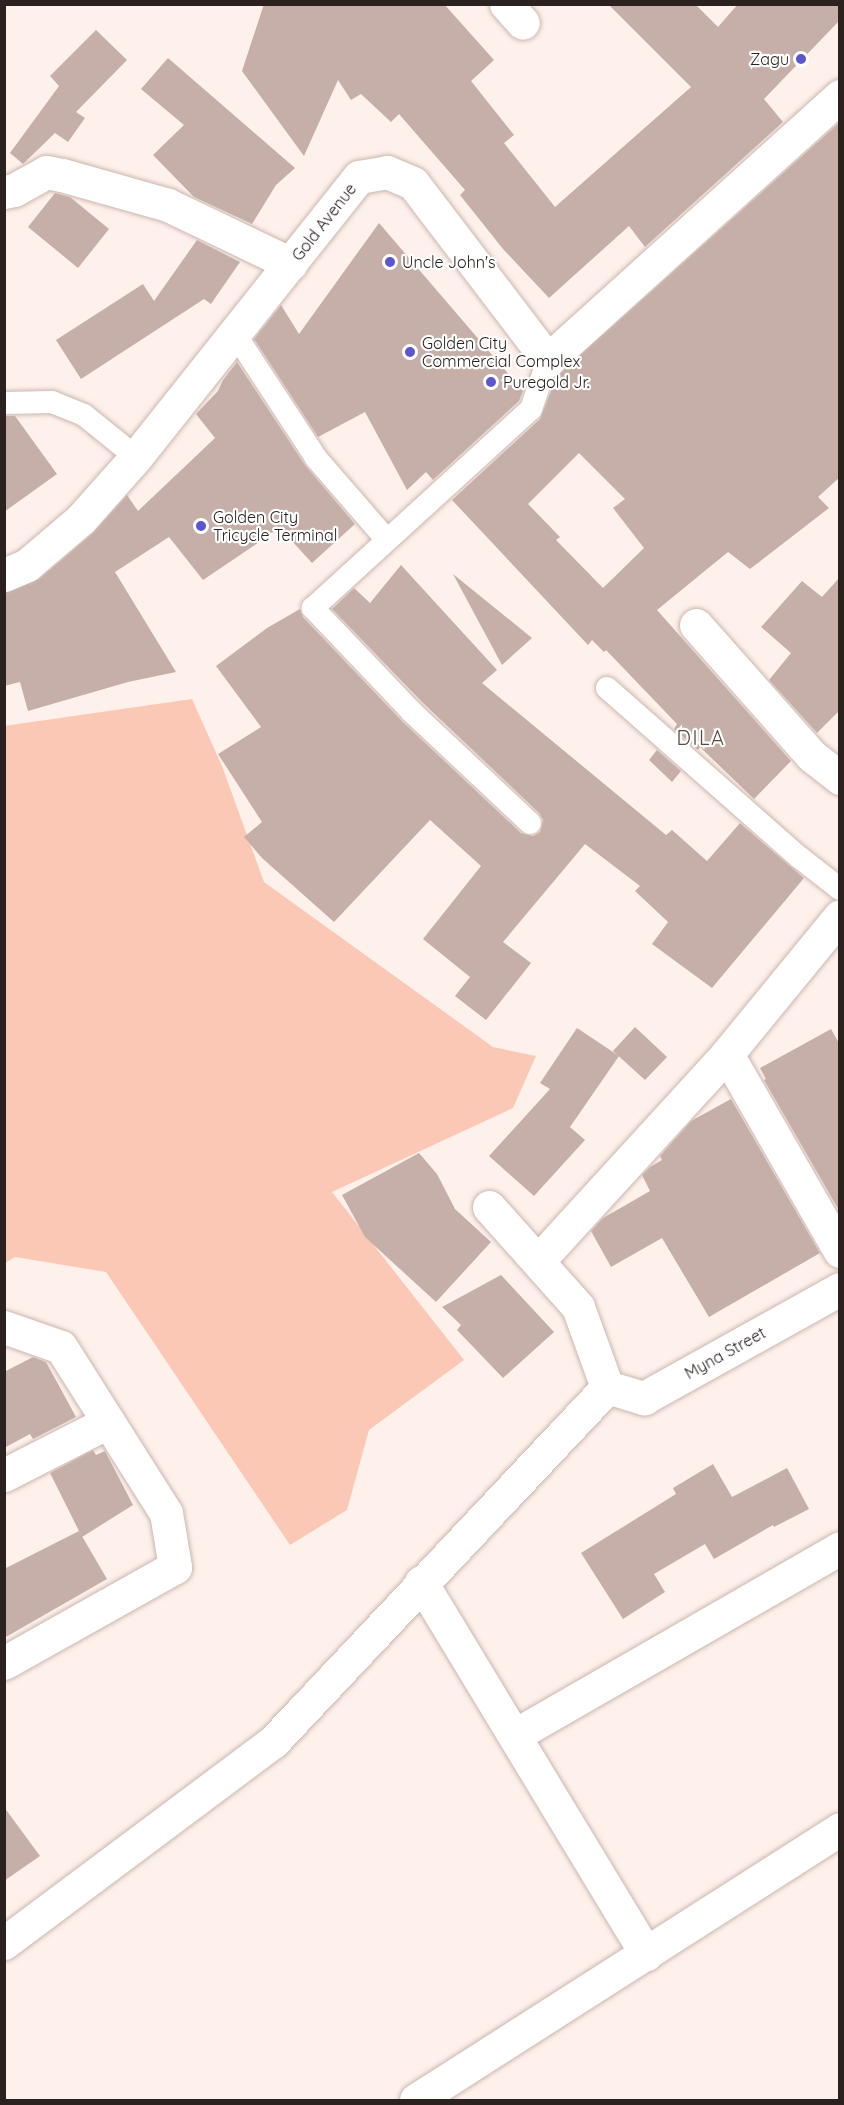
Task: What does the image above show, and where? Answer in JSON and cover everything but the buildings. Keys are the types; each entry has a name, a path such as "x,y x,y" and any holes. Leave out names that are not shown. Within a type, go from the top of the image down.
{"street":[{"path":"548,360 840,96"},
{"path":"4,192 14,190 46,172 62,175 168,205 291,264"},
{"name":"Gold Avenue","path":"4,575 27,565 81,519 136,457 359,177 387,172 413,183 548,360"},
{"path":"696,625 812,756 840,778"},
{"path":"539,1260 727,1053 840,916"},
{"path":"727,1053 840,1251"},
{"path":"4,1943 273,1742 421,1582 607,1387 578,1307 539,1260 489,1207"},
{"name":"Myna Street","path":"607,1387 644,1398 840,1289"},
{"path":"4,1327 61,1347 166,1513 175,1567 4,1663"},
{"path":"4,1475 108,1422"},
{"path":"515,1735 840,1548"},
{"path":"421,1582 645,1954"},
{"path":"416,2100 840,1829"}],"lane":[{"path":"235,334 316,458 387,540"},
{"path":"530,823 412,712 313,608 531,409 548,360"},
{"path":"4,403 52,402 84,415 136,457"},
{"path":"607,688 799,857 840,889"}],"shaded area":[{"path":"192,699 222,766 264,882 493,1047 536,1056 513,1108 332,1192 464,1360 369,1430 347,1510 290,1545 106,1272 15,1257 5,1263 4,726"}],"place":[{"name":"Zagu","path":"801,59"},
{"name":"Uncle John's","path":"390,262"},
{"name":"Golden City Commercial Complex","path":"410,352"},
{"name":"Puregold Jr.","path":"491,382"},
{"name":"Golden City Tricycle Terminal","path":"201,526"}],"district":[{"name":"DILA","path":"701,737"}]}
